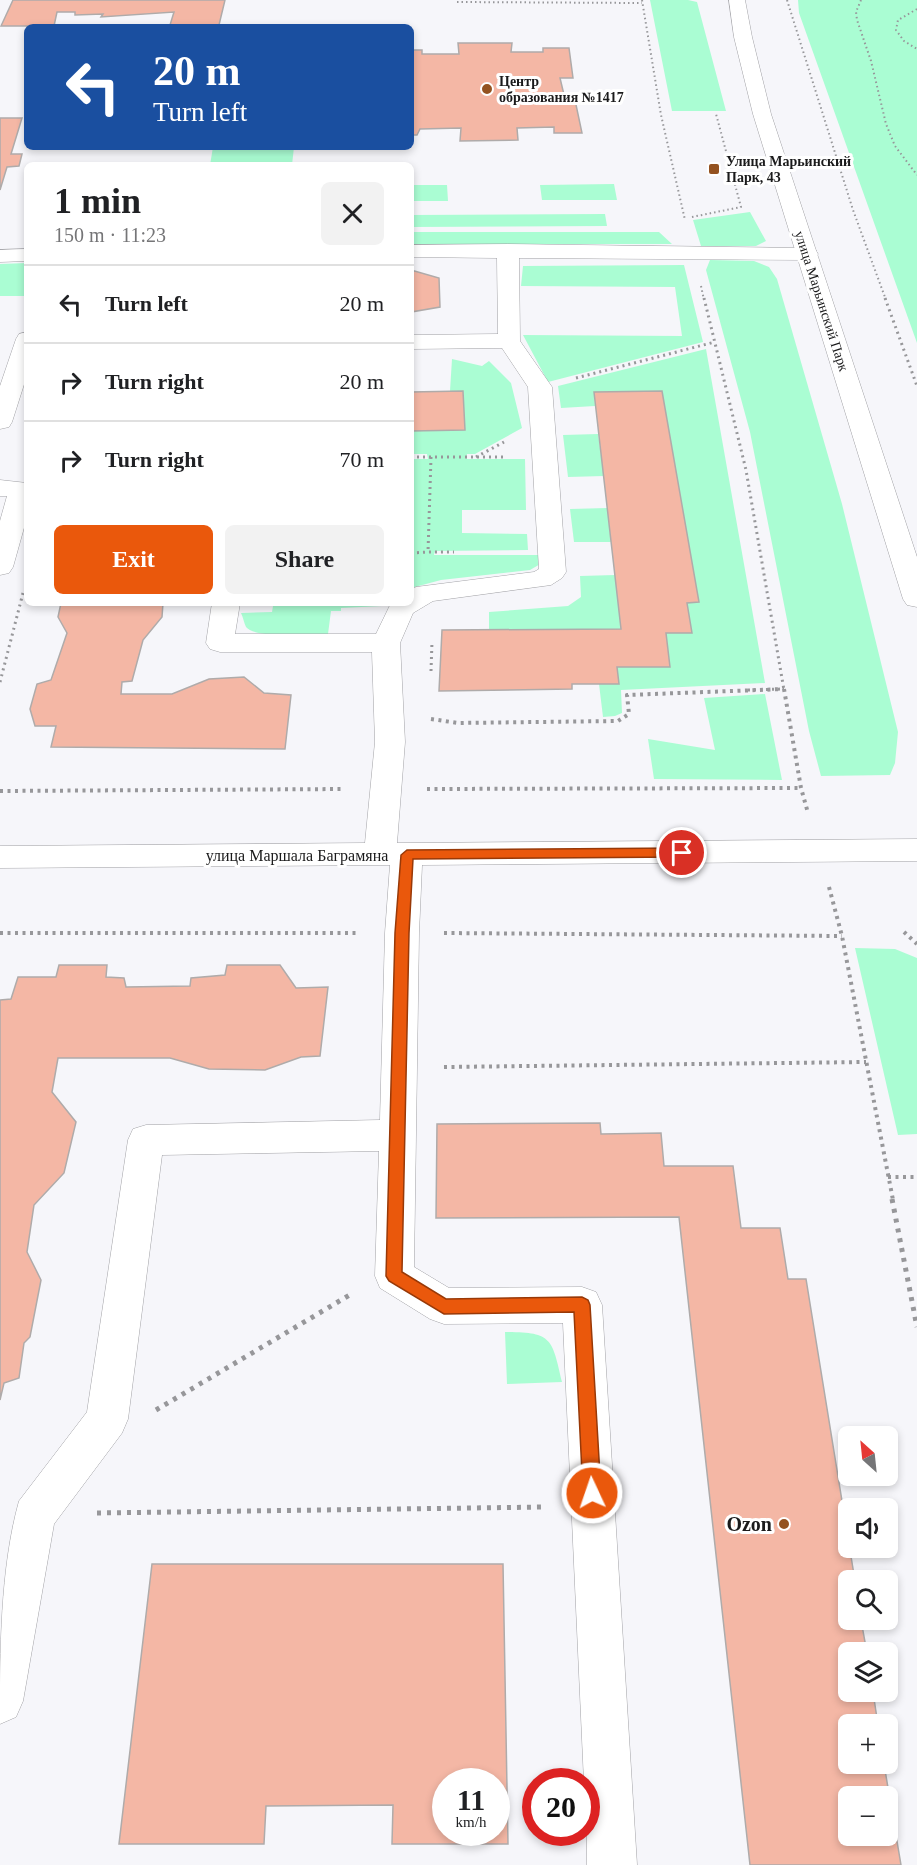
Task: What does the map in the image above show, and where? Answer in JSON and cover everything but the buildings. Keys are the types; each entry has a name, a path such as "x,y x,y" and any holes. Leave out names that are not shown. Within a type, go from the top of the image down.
{"main road":[{"name":"улица Марьинский Парк","path":"737,0 743,38 762,114 917,599"},
{"path":"414,600 426,593 541,579 553,572 540,387 509,341 508,250"},
{"path":"414,251 807,254"},
{"path":"0,256 24,255"},
{"path":"414,342 509,341"},
{"path":"0,422 24,348"},
{"path":"0,489 22,489 0,567"},
{"path":"226,606 220,643 331,645 386,643"},
{"path":"406,606 386,643 393,855 402,933 394,1276 444,1306 582,1305 612,1865"},
{"name":"улица Маршала Баграмяна","path":"0,857 917,850"},
{"path":"0,1701 34,1516 107,1419 146,1140 397,1135"}],"path":[{"path":"787,0 853,210 917,386"},
{"path":"861,0 856,12 857,20 872,61 886,124 895,147 917,175"},
{"path":"457,2 642,1 661,114 746,470 801,788"},
{"path":"917,9 898,20 896,30 904,41 917,50"},
{"path":"685,219 741,207 716,114"},
{"path":"540,387 715,342"},
{"path":"414,457 544,457"},
{"path":"428,552 431,457"},
{"path":"414,553 462,552"},
{"path":"0,682 24,589"},
{"path":"414,605 434,608 431,675"},
{"path":"429,719 458,723 618,721 629,714 627,694 784,689"},
{"path":"904,932 917,944"},
{"path":"0,933 842,936 917,1327"},
{"path":"439,1067 866,1062"},
{"path":"888,1177 917,1177"},
{"path":"107,1419 136,1422 357,1291 394,1276"},
{"path":"34,1516 86,1513 554,1507 593,1511"}],"green space":[{"path":"650,0 697,2 726,111 672,111"},
{"path":"798,0 917,0 917,343 799,13"},
{"path":"212,150 294,150 292,162 210,162"},
{"path":"614,184 617,200 542,200 540,185"},
{"path":"414,185 447,185 448,201 414,201"},
{"path":"750,212 766,241 756,246 701,246 693,220"},
{"path":"605,214 607,226 414,227 414,215"},
{"path":"414,232 659,232 672,244 414,244"},
{"path":"710,260 754,261 769,267 777,279 842,504 898,732 895,763 890,775 821,776 809,731 750,432 706,270"},
{"path":"24,263 24,296 0,296 0,264"},
{"path":"684,265 703,342 548,382 523,335 682,336 675,287 521,286 523,266"},
{"path":"706,349 765,683 621,690 622,713 603,717 599,684 619,684 617,667 670,666 666,633 692,633 687,603 699,602 662,391 594,392 595,406 561,408 558,386"},
{"path":"452,359 482,366 489,361 511,383 522,428 475,454 467,454 467,459 525,459 526,510 462,510 462,533 527,534 528,550 435,551 434,555 543,555 542,563 530,570 441,580 414,587 414,459 428,459 427,454 414,454 414,431 465,430 463,391 450,391"},
{"path":"598,434 604,476 568,477 563,435"},
{"path":"607,508 611,542 574,542 570,509"},
{"path":"615,575 621,629 489,630 489,612 568,606 581,597 580,576"},
{"path":"273,606 382,606 341,608 341,611 331,611 328,634 285,635 251,631 246,627 241,613 272,612"},
{"path":"765,694 782,780 654,779 648,739 715,750 704,698"},
{"path":"855,948 895,949 917,958 917,1134 898,1135"},
{"path":"505,1332 532,1334 547,1340 552,1347 562,1382 507,1384"}],"place":[{"name":"Центр образования №1417","path":"487,89"},
{"name":"Улица Марьинский Парк, 43","path":"714,169"},
{"name":"Ozon","path":"784,1524"}],"route":[{"path":"592,1493 582,1305 444,1306 394,1276 402,933 407,855 682,853"}]}
